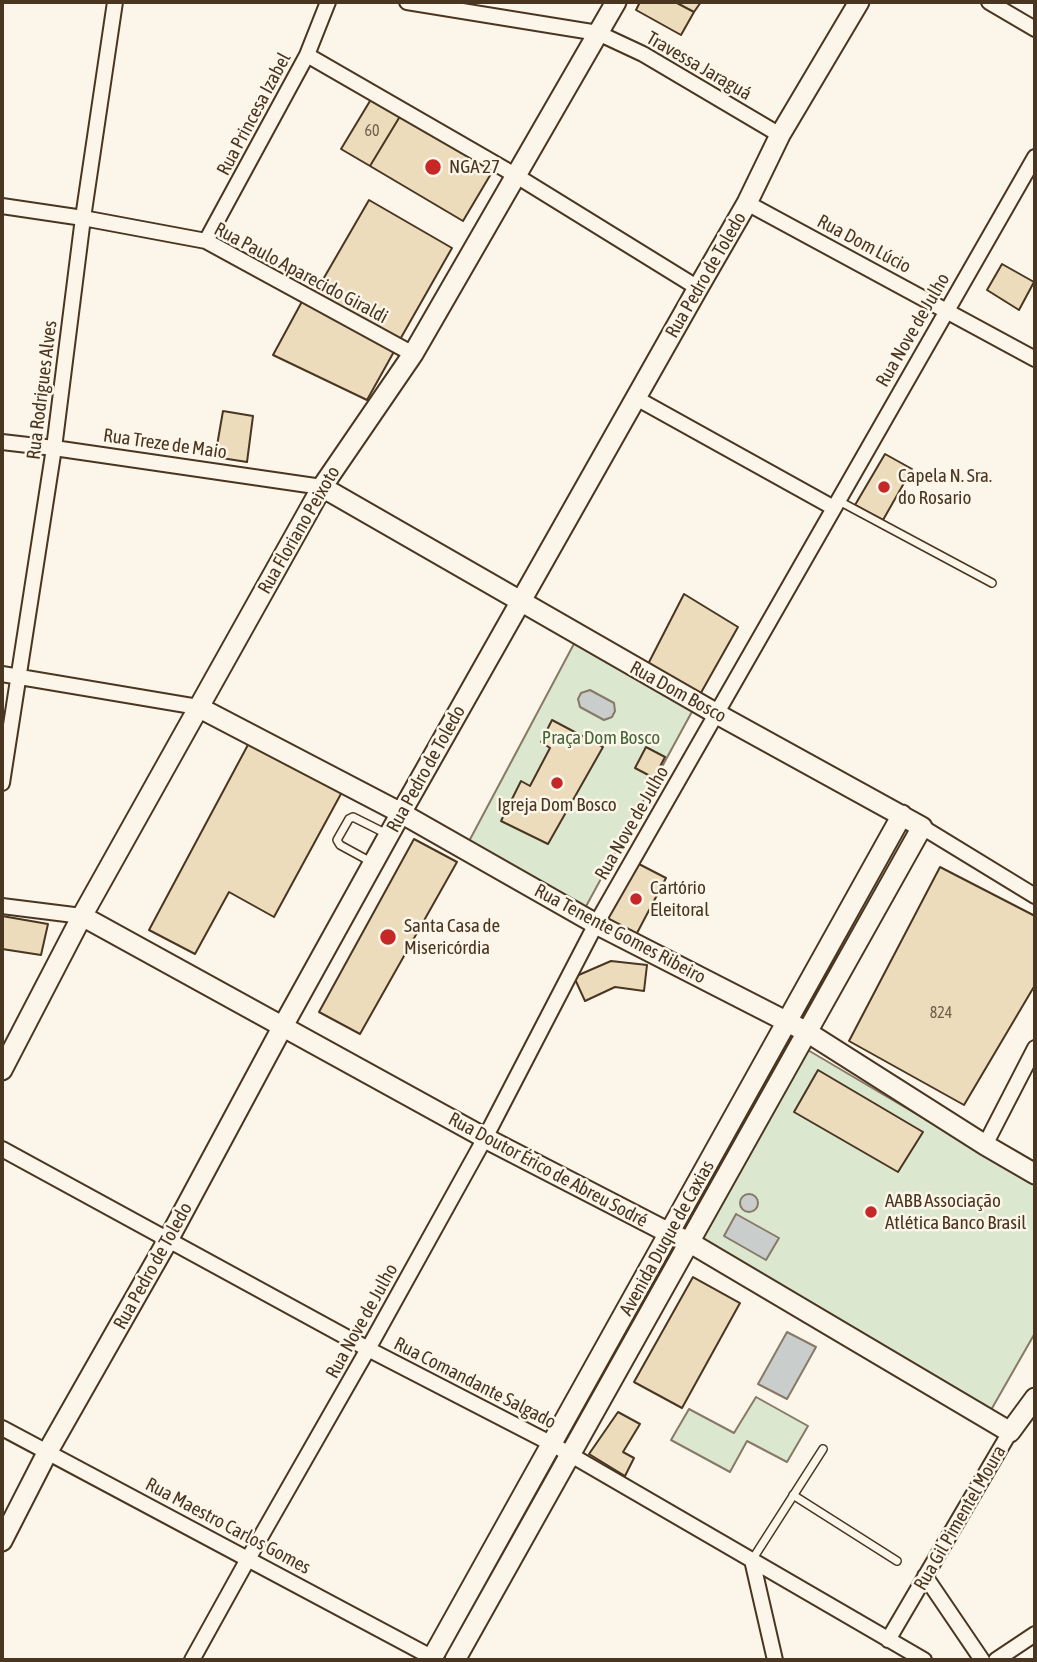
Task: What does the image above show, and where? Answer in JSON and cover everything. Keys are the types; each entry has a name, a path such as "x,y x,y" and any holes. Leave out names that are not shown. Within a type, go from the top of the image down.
{"main road":[{"name":"Rua Floriano Peixoto","path":"2,1070 82,916 322,487 413,354 616,2"},
{"name":"Rua Pedro de Toledo","path":"2,1541 48,1451 168,1240 401,813 747,203 780,135 859,2"},
{"name":"Rua Dom Bosco","path":"322,487 717,714 922,827"},
{"name":"Rua Tenente Gomes Ribeiro","path":"198,707 401,813 596,924 807,1032 1035,1174"},
{"name":"Avenida Duque de Caxias","path":"441,1660 451,1626 902,815"},
{"name":"Avenida Duque de Caxias","path":"441,1660 570,1454 922,827"},
{"name":"Rua Doutor Érico de Abreu Sodré","path":"82,916 485,1138 689,1242 1010,1432"},
{"name":"Rua Gil Pimentel Moura","path":"1010,1432 1035,1398"}],"street":[{"name":"Rua Rodrigues Alves","path":"2,783 54,448 83,218 115,2"},
{"name":"Rua Princesa Izabel","path":"206,241 307,55 328,2"},
{"name":"Travessa Jaraguá","path":"407,2 598,33 643,54 780,135"},
{"path":"989,2 1035,29"},
{"path":"307,55 515,175 698,288"},
{"name":"Rua Nove de Julho","path":"192,1660 485,1138 596,924 1035,157"},
{"name":"Rua Dom Lúcio","path":"747,203 1035,359"},
{"name":"Rua Paulo Aparecido Giraldi","path":"2,206 206,241 413,354"},
{"path":"636,398 836,504"},
{"name":"Rua Treze de Maio","path":"2,442 322,487"},
{"path":"2,674 198,707"},
{"name":"Rua Dom Bosco","path":"922,827 1035,896"},
{"path":"2,906 82,916"},
{"path":"985,1145 1035,1048"},
{"name":"Rua Comandante Salgado","path":"2,1149 368,1349 552,1444 924,1660"},
{"name":"Rua Maestro Carlos Gomes","path":"2,1428 441,1660"},
{"name":"Rua Gil Pimentel Moura","path":"888,1640 1010,1432"},
{"path":"752,1560 775,1660"},
{"path":"925,1576 982,1660"},
{"path":"996,1660 1035,1634"}],"lane":[{"path":"836,504 992,583"},
{"path":"374,864 340,845 337,839 351,817 389,835"},
{"path":"752,1560 823,1449"},
{"path":"793,1495 898,1561"}],"green space":[{"name":"Praça Dom Bosco","path":"576,640 694,708 584,910 467,845"},
{"name":"AABB Associação Atlética Banco Brasil","path":"801,1046 1035,1184 1035,1333 991,1410 692,1240"},
{"path":"756,1397 808,1426 787,1462 747,1441 730,1472 671,1440 689,1409 734,1433"}],"shaded area":[{"path":"590,690 614,703 615,711 612,717 604,720 580,707 578,699 581,693"},
{"path":"749,1194 755,1197 758,1203 755,1209 749,1212 743,1209 740,1203 743,1197"},
{"path":"736,1214 779,1238 766,1260 724,1236"},
{"path":"787,1332 816,1347 787,1399 758,1384"}],"building":[{"path":"640,2 675,2 694,12 681,35 636,10"},
{"path":"675,2 701,2 694,12"},
{"path":"373,96 402,113 370,166 341,149"},
{"name":"NGA 27","path":"402,113 495,167 463,221 370,166"},
{"path":"369,200 452,248 398,343 314,295"},
{"path":"1002,264 1034,282 1019,310 987,290"},
{"path":"305,296 396,348 367,400 273,355"},
{"path":"223,411 253,416 247,462 215,457"},
{"name":"Capela N. Sra. do Rosario","path":"885,454 912,469 883,520 855,505"},
{"path":"684,594 738,627 698,698 646,668"},
{"name":"Igreja Dom Bosco","path":"552,720 603,747 548,844 501,821 521,781 530,786 550,748 541,742"},
{"path":"250,741 342,792 274,917 229,892 195,954 149,930"},
{"path":"646,747 665,757 654,778 635,768"},
{"name":"Santa Casa de Misericórdia","path":"414,839 457,862 360,1034 319,1012"},
{"name":"Cartório Eleitoral","path":"637,863 666,878 636,935 607,920"},
{"path":"940,867 1035,916 1035,985 964,1105 849,1041"},
{"path":"2,916 48,924 41,955 2,949"},
{"path":"611,961 647,965 644,991 615,987 585,1001 574,977"},
{"path":"818,1070 923,1132 898,1172 794,1112"},
{"path":"693,1277 740,1303 682,1408 634,1382"},
{"path":"618,1412 640,1424 623,1452 634,1458 625,1476 589,1454"}],"place":[{"name":"NGA 27","path":"433,167"},
{"name":"Capela N. Sra. do Rosario","path":"884,487"},
{"name":"Igreja Dom Bosco","path":"557,783"},
{"name":"Cartório Eleitoral","path":"636,899"},
{"name":"Santa Casa de Misericórdia","path":"388,937"},
{"name":"AABB Associação Atlética Banco Brasil","path":"871,1212"}]}
